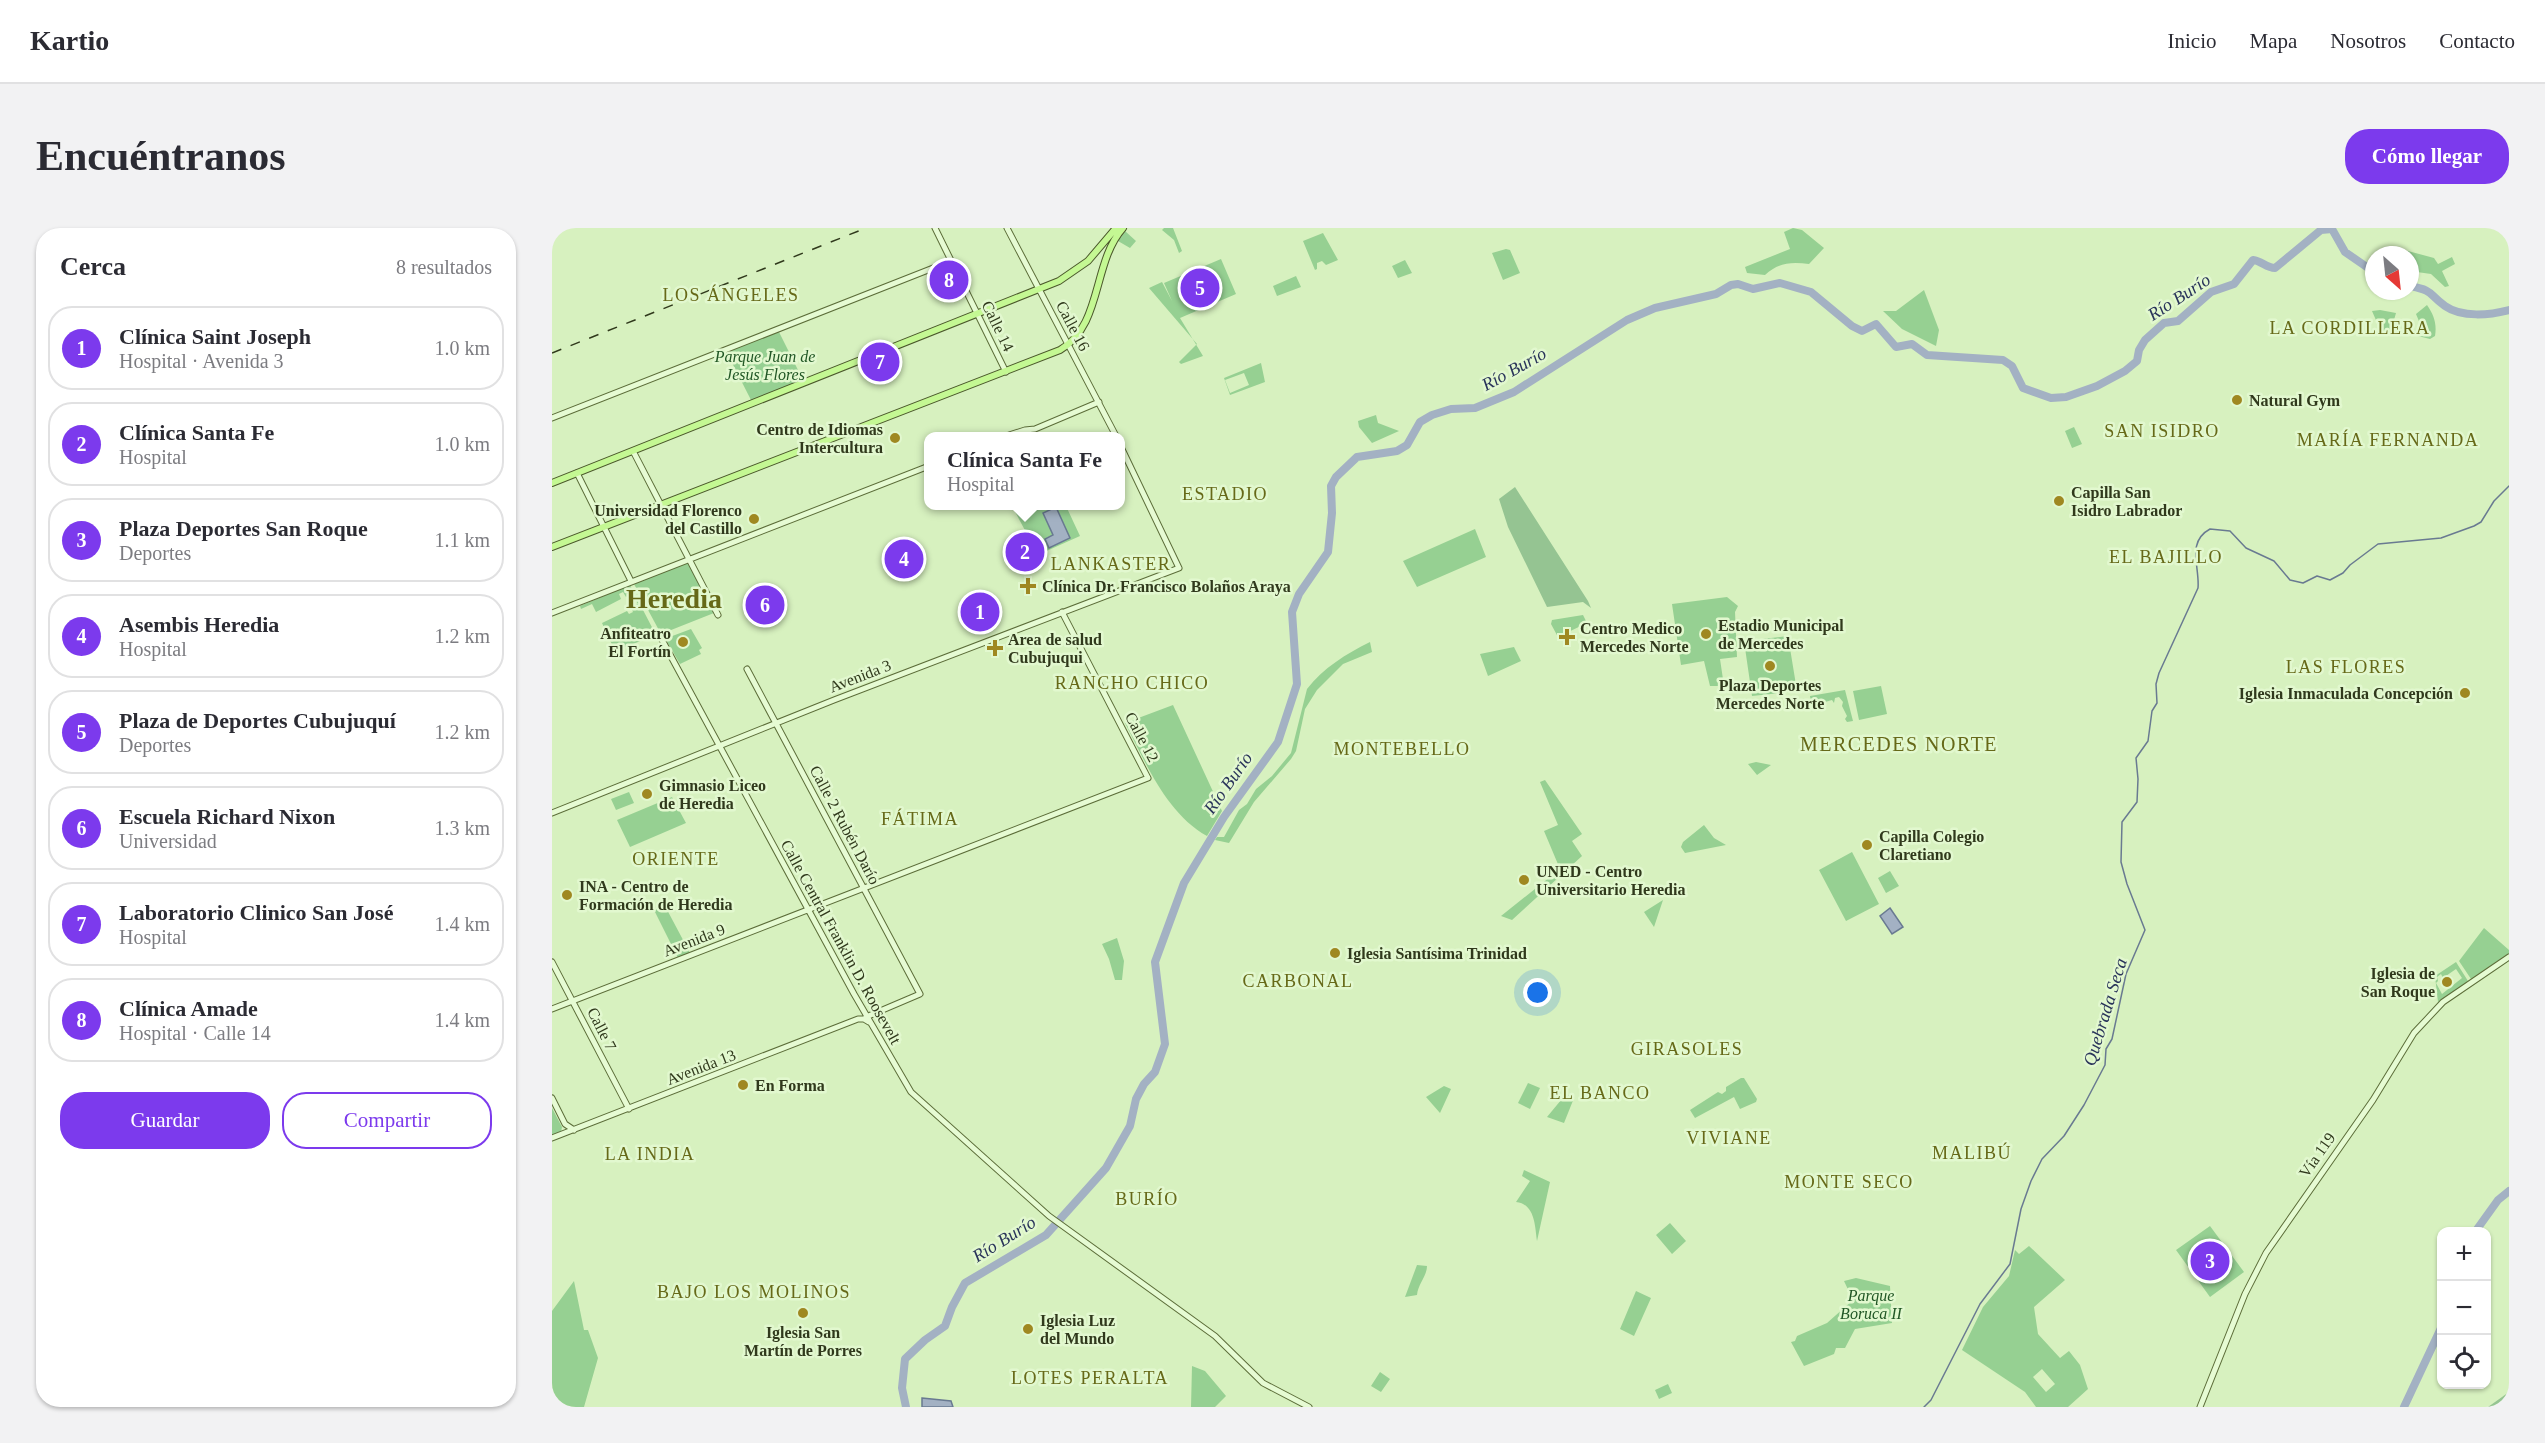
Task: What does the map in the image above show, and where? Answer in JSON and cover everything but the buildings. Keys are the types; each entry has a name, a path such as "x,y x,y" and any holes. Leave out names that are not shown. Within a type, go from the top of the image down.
{"main road":[{"path":"552,483 1070,276 1095,253 1116,228"},
{"path":"552,547 1068,346 1084,323 1110,246 1123,228"},
{"path":"1104,242 1110,246"},
{"path":"1095,253 1101,253 1106,259"}],"street":[{"name":"Calle 14","path":"935,228 1006,372"},
{"name":"Calle 16","path":"1007,228 1114,432"},
{"path":"552,418 951,261"},
{"path":"1019,432 1035,429 1099,402"},
{"path":"633,451 718,615"},
{"name":"Avenida 3","path":"552,813 776,723 1179,568 1125,455"},
{"path":"552,613 924,468"},
{"path":"577,473 631,581"},
{"name":"Calle 12","path":"1062,612 1148,778"},
{"name":"Calle Central Franklin D. Roosevelt","path":"661,638 862,1010 911,1092 1064,1228 1215,1336 1263,1383 1309,1407"},
{"name":"Calle 2 Rubén Darío","path":"747,669 920,994 866,1017"},
{"name":"Avenida 9","path":"552,1009 1148,778"},
{"name":"Vía 119","path":"2200,1407 2245,1294 2266,1253 2373,1100 2410,1040 2434,1009 2509,957"},
{"name":"Calle 7","path":"552,962 629,1109"},
{"path":"862,1010 858,1019 864,1019 870,1023"},
{"name":"Avenida 13","path":"552,1138 858,1019"},
{"path":"552,1098 565,1124 569,1129 575,1130"},
{"path":"559,1136 565,1124"}],"green space":[{"path":"1173,228 1182,251 1179,253 1174,240 1162,230"},
{"path":"1793,228 1802,230 1824,248 1809,264 1786,264 1765,275 1747,273 1745,267 1790,249 1784,232"},
{"path":"1125,231 1136,241 1130,248 1118,241"},
{"path":"1323,233 1338,260 1326,265 1322,261 1317,263 1315,270 1303,241"},
{"path":"1510,250 1520,273 1503,280 1492,253"},
{"path":"2419,254 2434,258 2438,264 2452,257 2455,264 2442,271 2449,286 2445,287 2431,274 2419,272"},
{"path":"1221,259 1236,294 1180,318 1193,339 1149,288 1162,282 1172,301 1164,283"},
{"path":"1405,260 1412,273 1398,278 1392,266"},
{"path":"1296,276 1301,287 1277,296 1273,286"},
{"path":"1924,290 1939,330 1936,346 1902,329 1883,311 1896,311"},
{"path":"2427,305 2436,328 2435,336 2430,339 2418,336 2421,326 2416,314"},
{"path":"2372,311 2396,313 2390,334 2382,334"},
{"name":"Parque Juan de Jesús Flores","path":"778,330 803,380 751,400 726,351"},
{"path":"1196,345 1203,356 1181,364 1179,362"},
{"path":"1261,363 1265,382 1230,395 1224,378","holes":["1244,373 1249,385 1230,393 1225,380"]},
{"path":"1376,415 1378,423 1399,431 1372,443 1359,427 1358,421"},
{"path":"2074,427 2082,444 2072,448 2065,431"},
{"path":"1515,487 1591,608 1583,602 1547,607 1508,527 1499,499"},
{"path":"1014,510 1068,510 1080,536 1042,553 1036,551"},
{"path":"1475,529 1486,557 1417,587 1403,561"},
{"path":"688,562 714,613 661,634 634,584"},
{"path":"630,585 656,635 615,651 602,623 627,611 629,614 633,612 631,608 638,604 632,593 626,597 623,592 619,594 621,599 596,612 592,604 581,609 580,606"},
{"name":"Estadio Municipal de Mercedes","path":"1727,597 1738,606 1735,612 1737,657 1720,659 1724,686 1710,686 1704,661 1681,665 1672,604"},
{"path":"1583,615 1587,623 1558,637 1551,624 1552,620"},
{"path":"691,629 702,648 699,650 701,654 680,664 666,640"},
{"name":"Plaza Deportes Mercedes Norte","path":"1788,636 1797,691 1752,696 1744,641"},
{"path":"1370,642 1372,652 1343,664 1317,690 1305,709 1296,751 1254,802 1229,843 1215,840 1217,837 1224,837 1239,810 1247,804 1256,789 1272,776 1291,753 1307,689 1335,662"},
{"path":"1514,647 1521,661 1488,676 1480,654"},
{"path":"1881,686 1887,714 1859,720 1853,691"},
{"path":"1845,690 1853,721 1847,722 1845,719 1847,716 1839,697 1835,698 1834,703 1832,700 1818,704 1818,699 1812,700 1812,712 1810,696"},
{"path":"1173,705 1222,811 1207,836 1180,814 1158,786 1125,723"},
{"path":"1756,762 1771,765 1757,775 1748,764"},
{"path":"1545,780 1582,834 1572,841 1582,856 1512,920 1501,916 1560,869 1544,831 1558,825 1540,782"},
{"path":"629,792 634,803 616,810 611,799"},
{"path":"672,797 686,823 630,847 617,820"},
{"path":"1704,825 1714,838 1726,845 1685,853 1681,847 1683,842"},
{"path":"1852,852 1879,904 1846,921 1819,870"},
{"path":"1890,871 1899,886 1886,893 1878,878"},
{"path":"1663,900 1654,927 1644,912"},
{"path":"665,906 690,953 678,958 654,910"},
{"path":"2484,928 2509,950 2509,953 2471,979 2459,961"},
{"path":"1117,938 1124,961 1122,980 1115,980 1102,944"},
{"path":"2456,962 2468,981 2438,1002 2435,976","holes":["2456,969 2462,978 2442,994 2436,983 2437,977 2441,974 2443,978"]},
{"path":"1744,1078 1757,1099 1756,1102 1740,1109 1734,1097 1695,1118 1690,1110 1718,1092 1722,1094 1726,1091 1726,1087"},
{"path":"1528,1083 1540,1088 1530,1109 1518,1103"},
{"path":"1444,1086 1451,1089 1440,1113 1426,1097"},
{"path":"1566,1094 1574,1098 1564,1123 1547,1117"},
{"path":"552,1108 562,1127 561,1132 552,1136"},
{"path":"1524,1170 1550,1182 1537,1241 1530,1211 1516,1202 1530,1181 1522,1176"},
{"path":"1670,1223 1686,1241 1672,1254 1656,1235"},
{"path":"2210,1226 2244,1272 2210,1297 2176,1250"},
{"path":"2029,1246 2065,1280 2034,1307 2038,1334 2060,1358 2069,1351 2080,1365 2088,1389 2068,1407 2036,1407 2025,1392 1962,1350 1983,1307 2009,1276 2015,1250 2019,1254","holes":["2042,1369 2055,1384 2046,1392 2033,1377"]},
{"path":"1417,1265 1427,1266 1426,1273 1417,1295 1405,1297"},
{"name":"Parque Boruca II","path":"1856,1278 1890,1286 1892,1323 1855,1329 1845,1348 1836,1348 1834,1354 1804,1366 1791,1342 1795,1341 1797,1336 1827,1323 1853,1300 1844,1281"},
{"path":"574,1281 584,1330 588,1330 598,1358 584,1407 552,1407 552,1311"},
{"path":"1636,1291 1651,1298 1634,1336 1620,1329"},
{"path":"1192,1366 1205,1371 1226,1396 1215,1407 1191,1407"},
{"path":"1380,1372 1390,1379 1381,1392 1371,1386"},
{"path":"1668,1384 1672,1393 1659,1399 1655,1390"},
{"path":"2509,1392 2509,1407 2488,1407"}],"water":[{"path":"1057,510 1070,538 1049,548 1045,539 1053,535 1043,513"},
{"path":"1890,908 1903,927 1892,934 1880,916"},
{"path":"922,1398 951,1401 953,1407 922,1407"}],"waterway":[{"name":"Río Burío","path":"906,1407 902,1388 905,1359 925,1340 945,1326 965,1283 1046,1235 1106,1168 1130,1126 1136,1099 1144,1084 1155,1072 1165,1044 1155,962 1184,883 1224,817 1278,742 1297,684 1292,612 1299,594 1328,552 1332,513 1331,486 1336,477 1357,457 1397,451 1407,445 1420,422 1432,415 1451,409 1475,408 1514,392 1627,320 1655,308 1716,294 1731,285 1738,284 1753,289 1780,283 1811,292 1852,326 1862,331 1876,324 1896,347 1912,344 1927,355 2003,360 2012,366 2023,388 2051,398 2066,397 2097,386 2125,371 2137,361 2139,350 2145,340 2164,323 2178,321 2211,292 2234,284 2253,260 2275,268 2321,230 2332,229 2345,252 2365,266"},
{"name":"Río Burío","path":"2419,288 2427,291 2452,310 2468,314 2509,310"},
{"name":"Quebrada Seca","path":"1924,1407 1931,1400 1980,1304 2010,1264 2021,1209 2042,1159 2064,1136 2084,1105 2105,1065 2106,1049 2112,1039 2126,974 2145,930 2121,862 2122,822 2137,802 2136,758 2148,741 2152,711 2157,703 2156,684 2159,673 2198,588 2196,556 2198,541 2210,529 2230,531 2246,548 2274,561 2290,580 2303,583 2317,576 2330,580 2343,573 2378,544 2441,538 2474,526 2481,522 2494,501 2509,486"},
{"path":"2479,1227 2498,1200 2509,1191"},
{"path":"2404,1407 2438,1335"}],"railway":[{"path":"552,353 866,228"}],"place":[{"name":"Clínica Amade","path":"949,280"},
{"name":"Plaza de Deportes Cubujuquí","path":"1200,288"},
{"name":"Laboratorio Clinico San José","path":"880,362"},
{"name":"Natural Gym","path":"2237,400"},
{"name":"Centro de Idiomas Intercultura","path":"895,438"},
{"name":"Capilla San Isidro Labrador","path":"2059,501"},
{"name":"Universidad Florenco del Castillo","path":"754,519"},
{"name":"Clínica Santa Fe","path":"1025,552"},
{"name":"Asembis Heredia","path":"904,559"},
{"name":"Clínica Dr. Francisco Bolaños Araya","path":"1028,586"},
{"name":"Escuela Richard Nixon","path":"765,605"},
{"name":"Clínica Saint Joseph","path":"980,612"},
{"name":"Estadio Municipal de Mercedes","path":"1706,634"},
{"name":"Centro Medico Mercedes Norte","path":"1567,637"},
{"name":"Anfiteatro El Fortín","path":"683,642"},
{"name":"Area de salud Cubujuqui","path":"995,648"},
{"name":"Plaza Deportes Mercedes Norte","path":"1770,666"},
{"name":"Iglesia Inmaculada Concepción","path":"2465,693"},
{"name":"Gimnasio Liceo de Heredia","path":"647,794"},
{"name":"Capilla Colegio Claretiano","path":"1867,845"},
{"name":"UNED - Centro Universitario Heredia","path":"1524,880"},
{"name":"INA - Centro de Formación de Heredia","path":"567,895"},
{"name":"Iglesia Santísima Trinidad","path":"1335,953"},
{"name":"Iglesia de San Roque","path":"2447,982"},
{"name":"En Forma","path":"743,1085"},
{"name":"Plaza Deportes San Roque","path":"2210,1261"},
{"name":"Iglesia San Martín de Porres","path":"803,1313"},
{"name":"Iglesia Luz del Mundo","path":"1028,1329"}],"district":[{"name":"LOS ÁNGELES","path":"731,295"},
{"name":"LA CORDILLERA","path":"2350,328"},
{"name":"SAN ISIDRO","path":"2162,431"},
{"name":"MARÍA FERNANDA","path":"2388,440"},
{"name":"ESTADIO","path":"1225,494"},
{"name":"EL BAJILLO","path":"2166,557"},
{"name":"LANKASTER","path":"1111,564"},
{"name":"Heredia","path":"674,598"},
{"name":"LAS FLORES","path":"2346,667"},
{"name":"RANCHO CHICO","path":"1132,683"},
{"name":"MERCEDES NORTE","path":"1899,744"},
{"name":"MONTEBELLO","path":"1402,749"},
{"name":"FÁTIMA","path":"920,819"},
{"name":"ORIENTE","path":"676,859"},
{"name":"CARBONAL","path":"1298,981"},
{"name":"GIRASOLES","path":"1687,1049"},
{"name":"EL BANCO","path":"1600,1093"},
{"name":"VIVIANE","path":"1729,1138"},
{"name":"MALIBÚ","path":"1972,1153"},
{"name":"LA INDIA","path":"650,1154"},
{"name":"MONTE SECO","path":"1849,1182"},
{"name":"BURÍO","path":"1147,1199"},
{"name":"BAJO LOS MOLINOS","path":"754,1292"},
{"name":"LOTES PERALTA","path":"1090,1378"}]}
